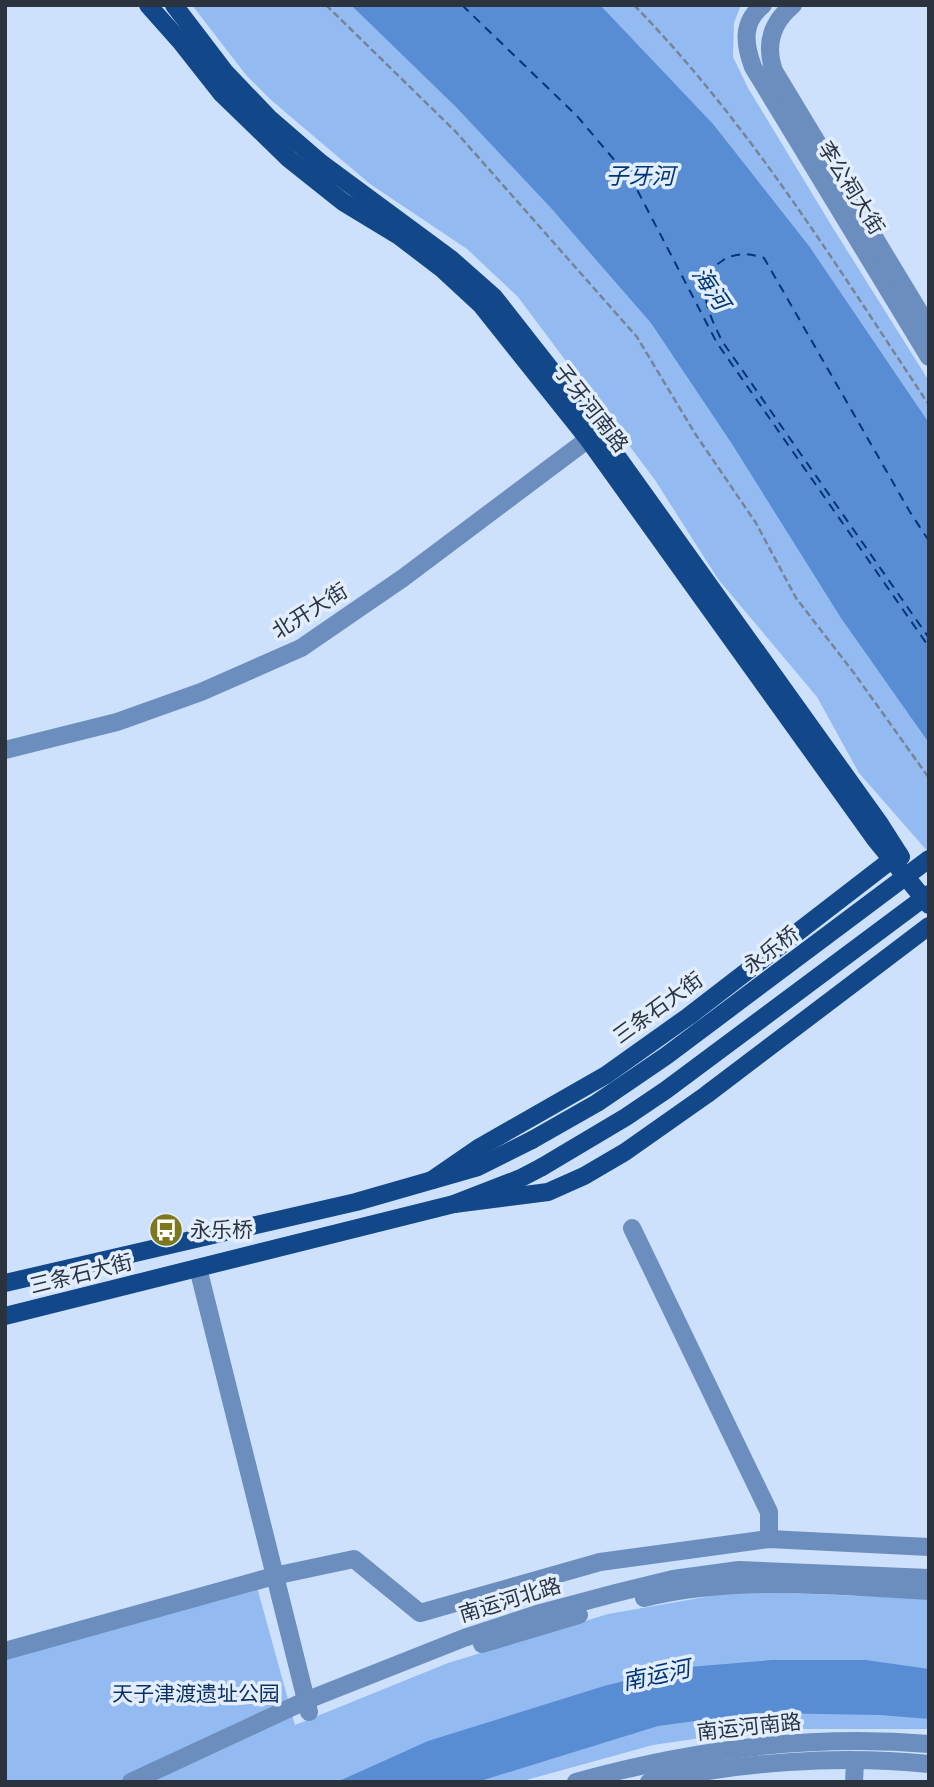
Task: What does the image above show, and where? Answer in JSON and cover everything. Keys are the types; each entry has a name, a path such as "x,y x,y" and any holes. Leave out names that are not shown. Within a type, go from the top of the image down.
{"main road":[{"name":"子牙河南路","path":"148,5 221,93 289,159 343,202 399,236 441,268 481,305 593,435"},
{"name":"子牙河南路","path":"174,5 225,72 269,118 321,163 451,259 494,297 880,824 895,857 929,905"},
{"name":"子牙河南路","path":"895,857 929,888"},
{"name":"三条石大街","path":"432,1180 480,1147 606,1075 689,1016 895,857"},
{"name":"永乐桥","path":"532,1140 597,1103 666,1056 929,859"},
{"name":"三条石大街","path":"454,1204 542,1167 666,1090 929,894"},
{"name":"三条石大街","path":"5,1316 454,1204 548,1192 584,1176 625,1152 706,1095 929,926"},
{"name":"三条石大街","path":"5,1283 356,1202 478,1167 532,1140"}],"street":[{"name":"李公祠大街","path":"763,5 748,24 745,38 752,67 929,356"},
{"name":"李公祠大街","path":"793,5 779,17 771,36 769,50 774,71 929,328"},
{"name":"北开大街","path":"5,750 117,722 201,692 301,648 403,578 593,435"},
{"path":"632,1228 769,1512 769,1539"},
{"path":"198,1268 307,1707"},
{"path":"5,1651 274,1576 354,1559 420,1613 600,1562 769,1539 929,1547"},
{"name":"南运河北路","path":"131,1782 464,1638 537,1614 673,1579 739,1570 929,1578"},
{"name":"南运河北路","path":"157,1782 307,1707 460,1651 587,1612 656,1595 764,1582 929,1591"},
{"name":"南运河南路","path":"576,1782 665,1759 756,1747 846,1742 929,1744"},
{"path":"854,1782 855,1762"},
{"name":"南运河南路","path":"649,1782 760,1765 855,1762 929,1764"}],"path":[{"path":"326,5 456,132 637,337 696,435 756,523 796,598 929,778"},
{"path":"634,5 722,104 828,252 929,405"}],"green space":[{"path":"192,5 741,5 734,23 733,57 748,88 929,381 929,853 859,773 817,697 718,579 655,480 518,297 467,249 370,184 271,100 246,75"},
{"name":"天子津渡遗址公园","path":"257,1587 295,1725 448,1663 608,1614 739,1591 929,1599 929,1729 762,1729 653,1745 519,1782 5,1782 5,1655"}],"water":[{"name":"子牙河","path":"351,5 600,5 713,124 809,246 929,423 929,743 841,618 732,444 651,323 551,208 456,107"},
{"name":"南运河","path":"772,1660 866,1660 929,1669 929,1719 880,1715 755,1713 658,1726 477,1782 337,1782 428,1741 604,1686 677,1668"}],"ferry route":[{"path":"462,5 577,116 633,182 717,343 929,647"},
{"path":"929,541 764,258 742,254 722,261 707,278 705,289 709,310 722,341 929,638"}],"place":[{"name":"永乐桥","path":"166,1230"}],"water label":[{"name":"海河","path":"711,288"}]}
